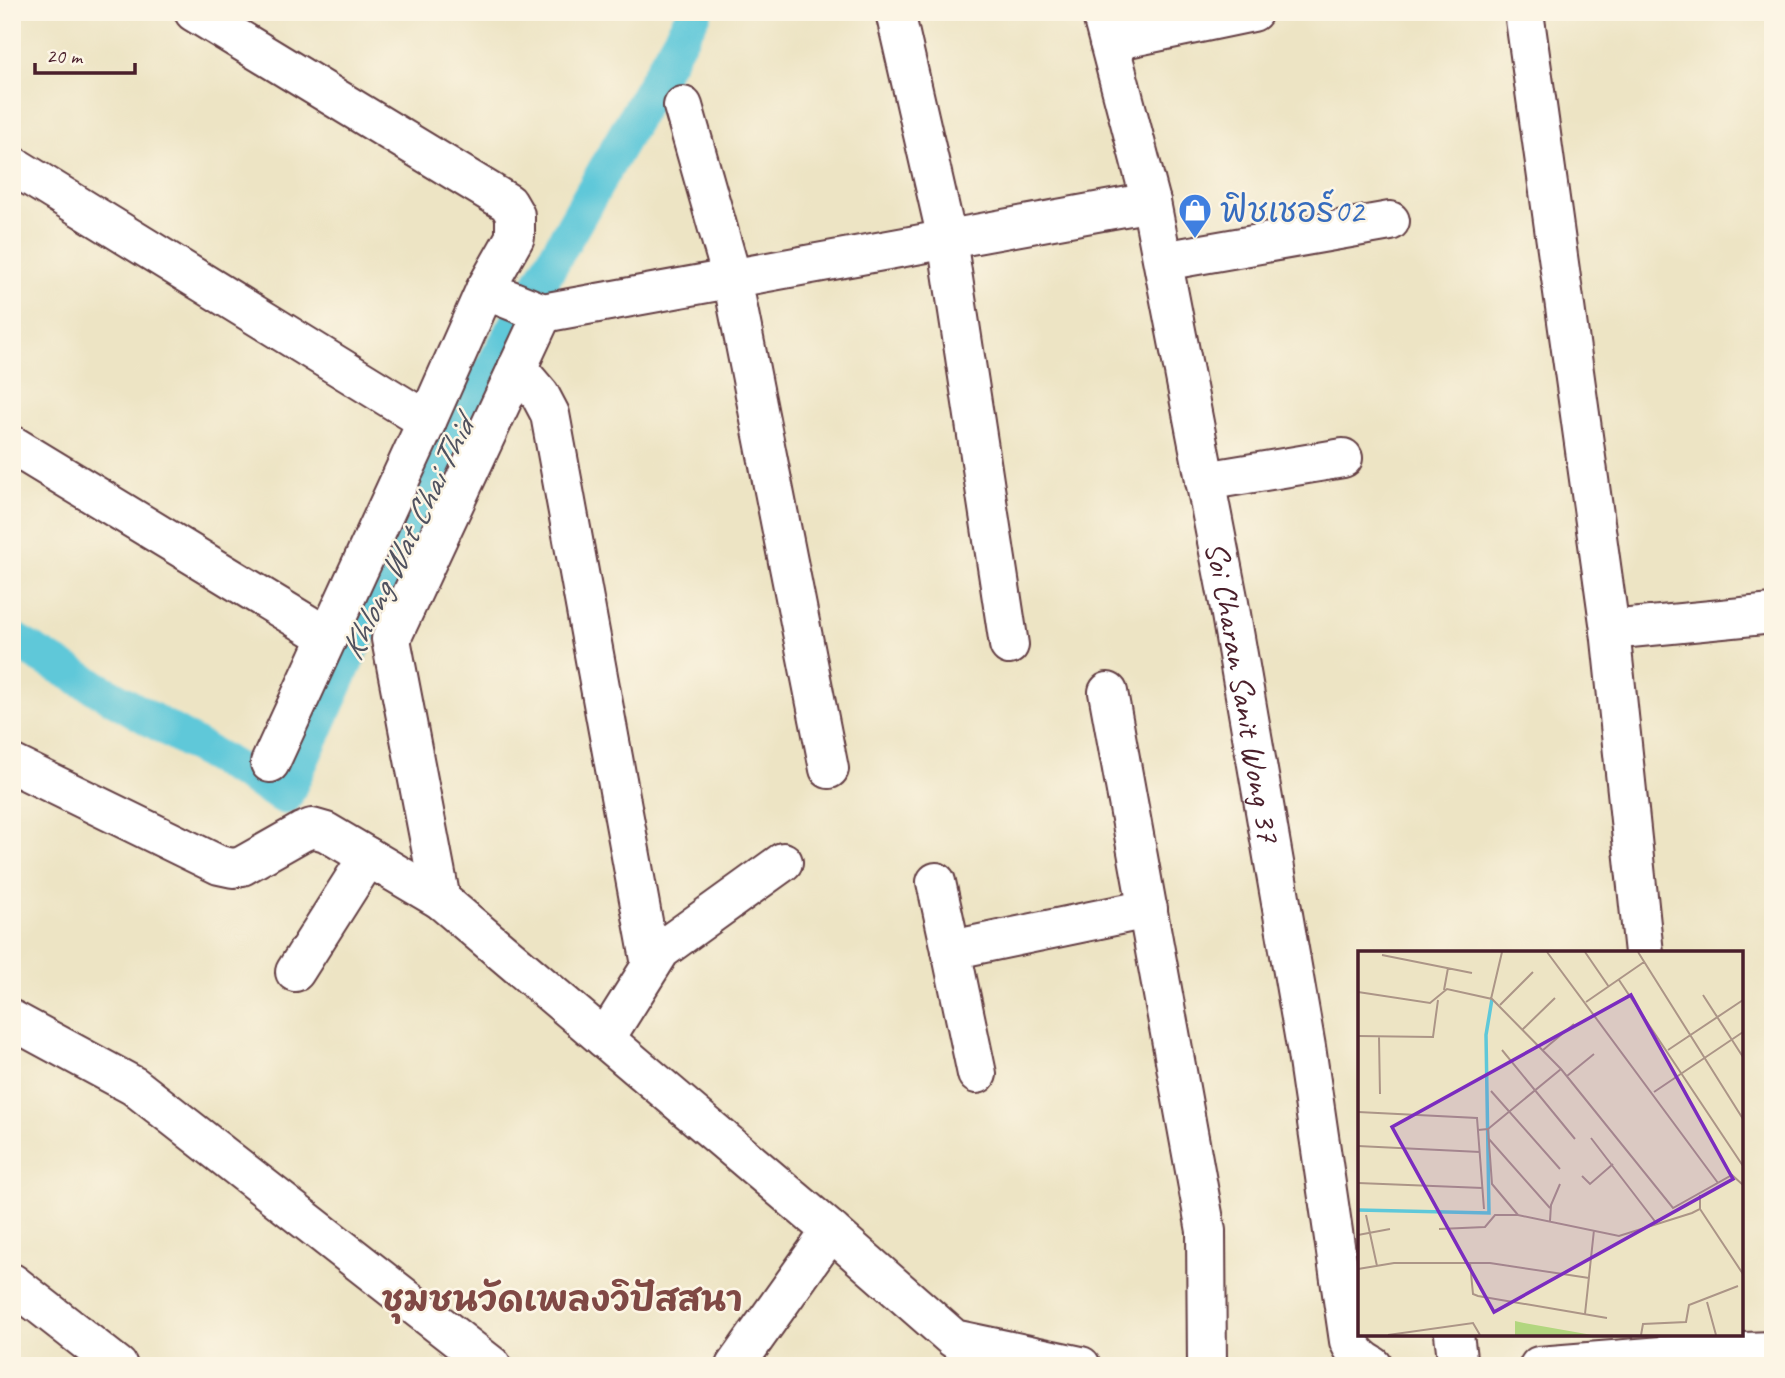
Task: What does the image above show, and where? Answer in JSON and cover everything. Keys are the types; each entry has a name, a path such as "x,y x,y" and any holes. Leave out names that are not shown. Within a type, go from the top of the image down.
{"street":[{"path":"194,12 508,203 515,215 521,304 517,368 391,639 441,900"},
{"path":"895,12 947,239 1009,645"},
{"path":"1105,27 1253,12"},
{"path":"1524,12 1609,629 1644,951"},
{"name":"Soi Charan Sanit Wong 37","path":"1105,27 1151,202 1231,617 1307,1047 1349,1341 1354,1352 1373,1366"},
{"path":"683,106 732,278 829,769"},
{"path":"12,166 427,421"},
{"path":"270,763 427,421 521,304 732,278 1151,202"},
{"path":"1163,261 1390,221"},
{"path":"517,368 540,396 550,414 651,965"},
{"path":"12,445 328,637"},
{"path":"1205,481 1343,458"},
{"path":"1609,629 1773,614"},
{"path":"1108,692 1206,1231 1207,1366"},
{"path":"12,764 219,865 233,868 242,866 302,831 313,828 326,832 441,900 954,1339 1081,1366"},
{"path":"295,972 368,857"},
{"path":"605,1039 661,950 783,862"},
{"path":"936,882 977,1074"},
{"path":"951,950 1147,909"},
{"path":"14,1026 134,1086 492,1366"},
{"path":"735,1366 831,1231"},
{"path":"12,1283 118,1366"},
{"path":"1454,1336 1458,1366"},
{"path":"1539,1366 1686,1344 1773,1351"}],"waterway":[{"name":"Khlong Wat Chai Thid","path":"12,639 285,797 429,478 695,12"}],"place":[{"name":"ฟิชเชอร์02","path":"1195,240"}],"district":[{"name":"ชุมชนวัดเพลงวิปัสสนา","path":"562,1299"}]}
